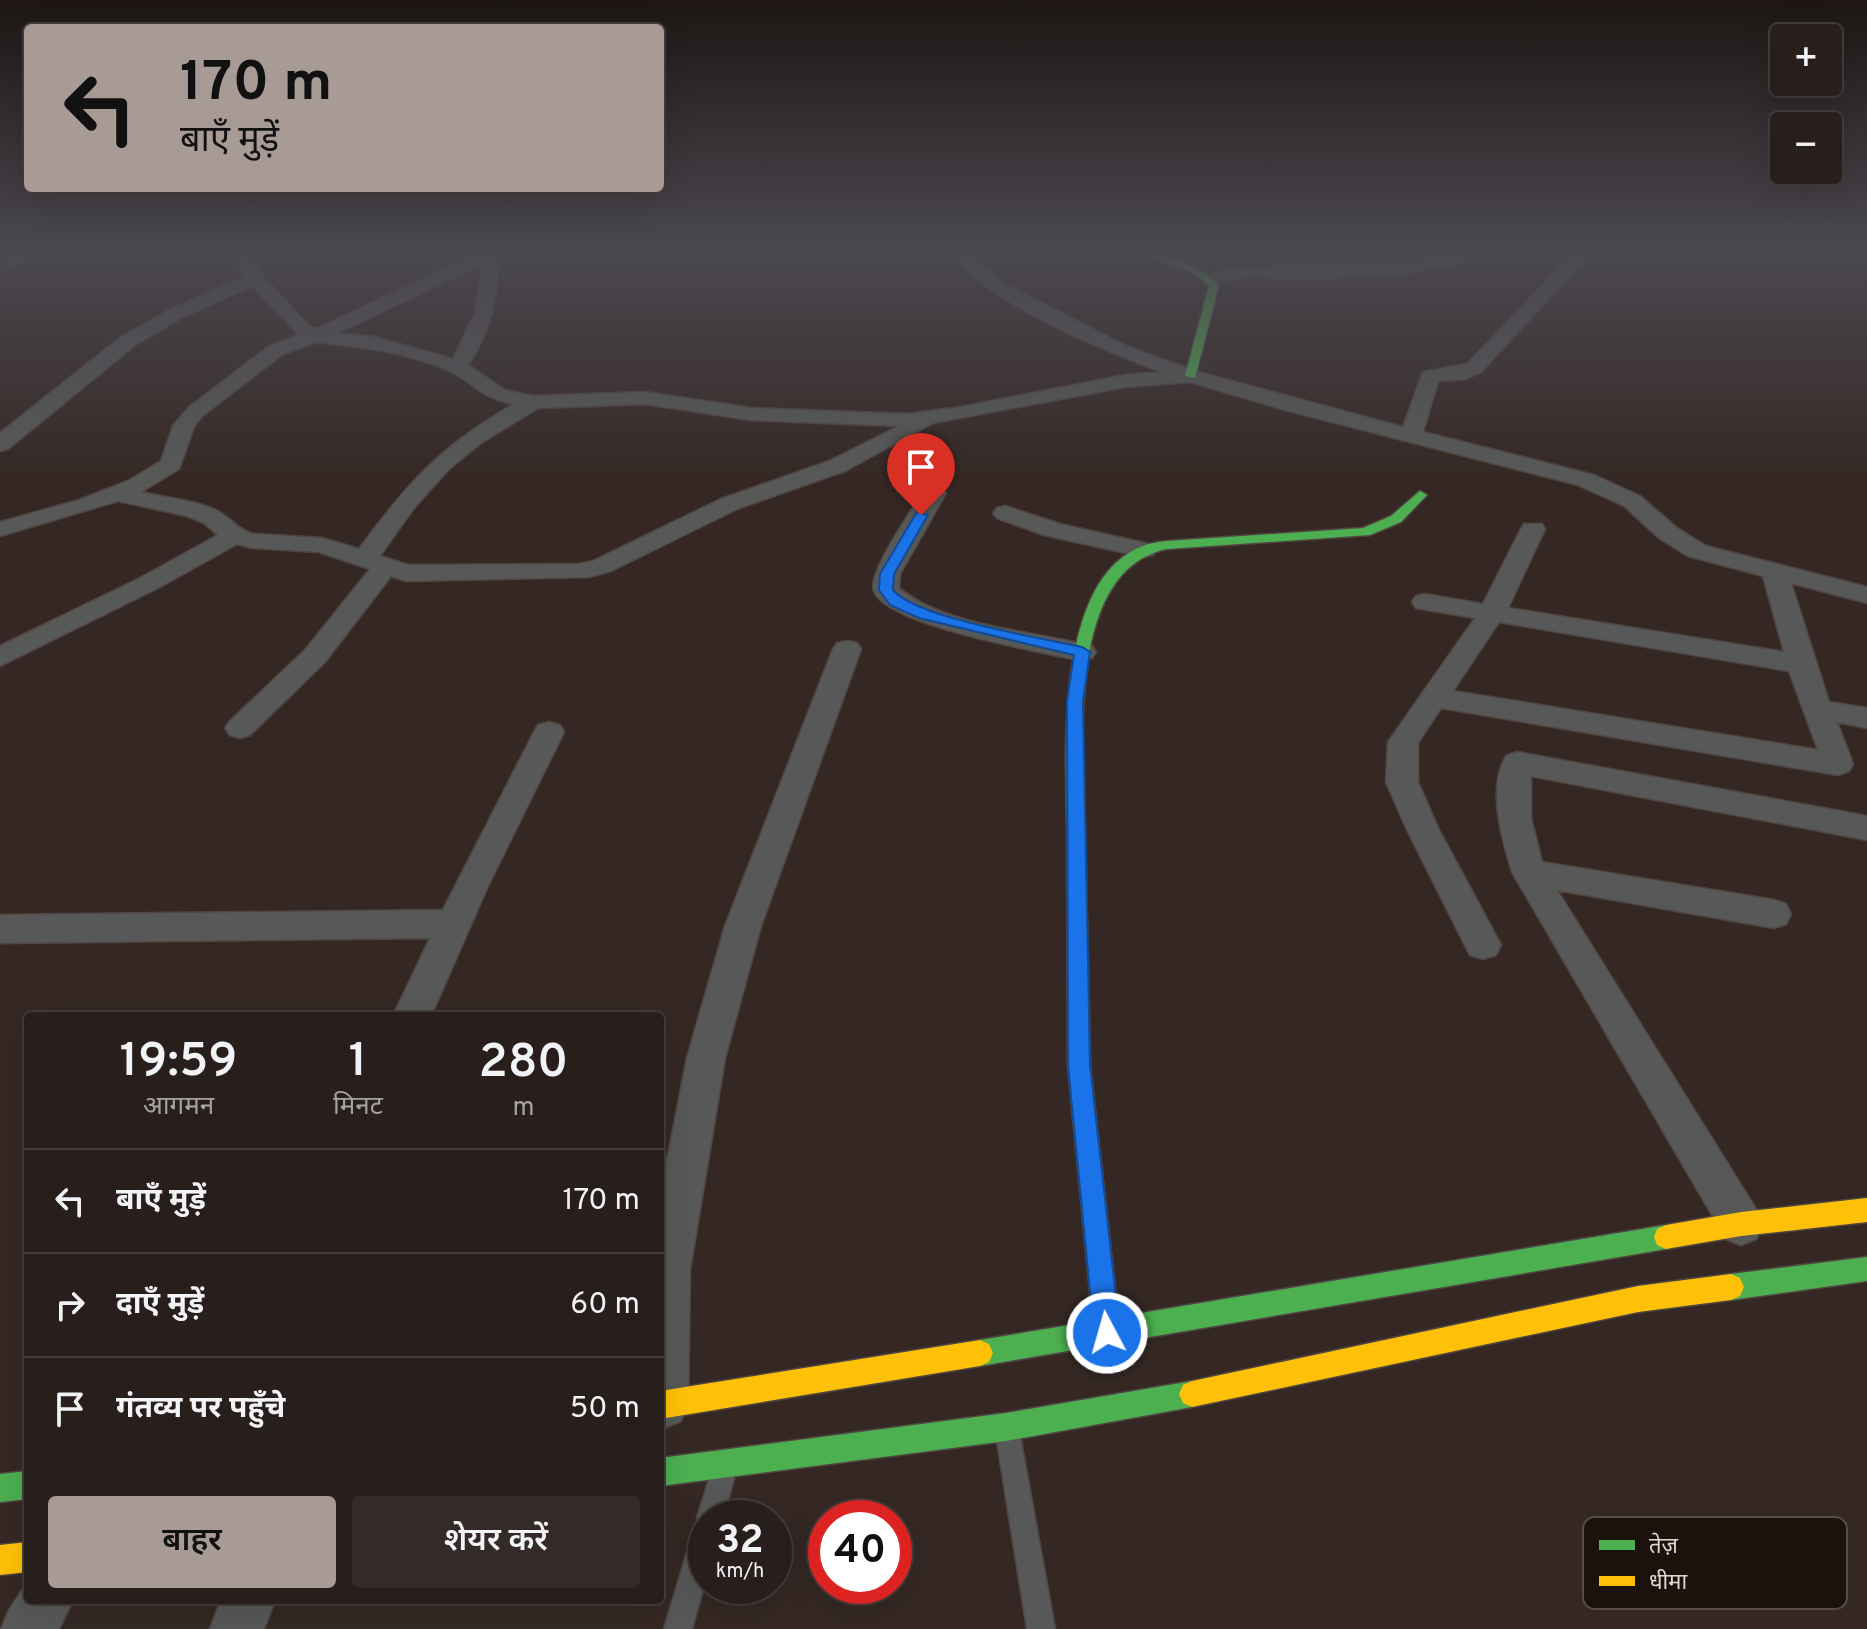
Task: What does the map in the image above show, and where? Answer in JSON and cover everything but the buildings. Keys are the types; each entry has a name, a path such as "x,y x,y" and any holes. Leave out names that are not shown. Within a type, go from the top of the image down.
{"street":[{"path":"0,444 128,341 151,328"},
{"path":"300,328 316,336 401,348 457,367 498,395 533,402 645,398 751,414 932,418 1113,383 1191,376"},
{"path":"0,529 118,494 156,475 171,464 184,426 210,399 276,350 333,328"},
{"path":"457,367 475,343 481,328"},
{"path":"1074,328 1117,349 1191,376 1600,485 1632,501 1683,544 1715,556 1867,595"},
{"path":"1191,376 1203,328"},
{"path":"1411,436 1430,376 1465,373 1474,368 1512,328"},
{"path":"240,728 315,656 374,564 402,508 433,472 468,443 533,402"},
{"path":"118,494 194,511 212,518 234,536 252,541 322,545 406,573 580,572 602,566 729,504 837,466 932,418"},
{"path":"934,493 887,574 886,590 895,602 924,615 1082,652"},
{"path":"1107,1333 1079,1065 1075,701 1087,621 1102,592 1122,565 1144,550 1167,545 1365,532 1396,519 1420,495"},
{"path":"1005,513 1053,530 1144,550"},
{"path":"1483,945 1423,830 1402,782 1403,742 1492,613 1533,529"},
{"path":"0,657 149,583 234,536"},
{"path":"1436,698 1838,764 1801,664 1775,572"},
{"path":"1425,602 1801,664"},
{"path":"664,1359 668,1270 706,1058 743,926 847,649"},
{"path":"1817,709 1867,718"},
{"path":"414,1012 453,924 549,732"},
{"path":"1741,1224 1529,872 1515,829 1512,800 1517,763 1867,828"},
{"path":"1529,872 1774,914"},
{"path":"0,929 453,924"},
{"path":"664,1404 1107,1333 1741,1224 1867,1210"},
{"path":"664,1471 1006,1427 1207,1391 1638,1299 1867,1269"},
{"path":"0,1488 24,1485"},
{"path":"0,1560 24,1557"},
{"path":"28,1629 44,1604"},
{"path":"237,1629 246,1604"}],"lane":[{"path":"1006,1427 1041,1629"},
{"path":"715,1500 726,1462"},
{"path":"678,1629 688,1594"}],"traffic: fast":[{"path":"1191,376 1203,328"},
{"path":"1076,831 1075,719 1078,677 1085,636 1097,600 1116,571 1143,551 1167,545 1365,532 1396,519 1420,495"},
{"path":"980,1353 1666,1237"},
{"path":"1731,1287 1867,1269"},
{"path":"664,1471 1006,1427 1192,1394"},
{"path":"0,1488 24,1485"}],"traffic: slow":[{"path":"1076,831 1079,1065 1107,1333"},
{"path":"1666,1237 1741,1224 1867,1210"},
{"path":"1192,1394 1638,1299 1731,1287"},
{"path":"664,1404 980,1353"},
{"path":"0,1560 24,1557"}],"route":[{"path":"921,515 887,574 886,590 895,602 924,615 1082,652 1075,701 1079,1065 1107,1333"}]}
